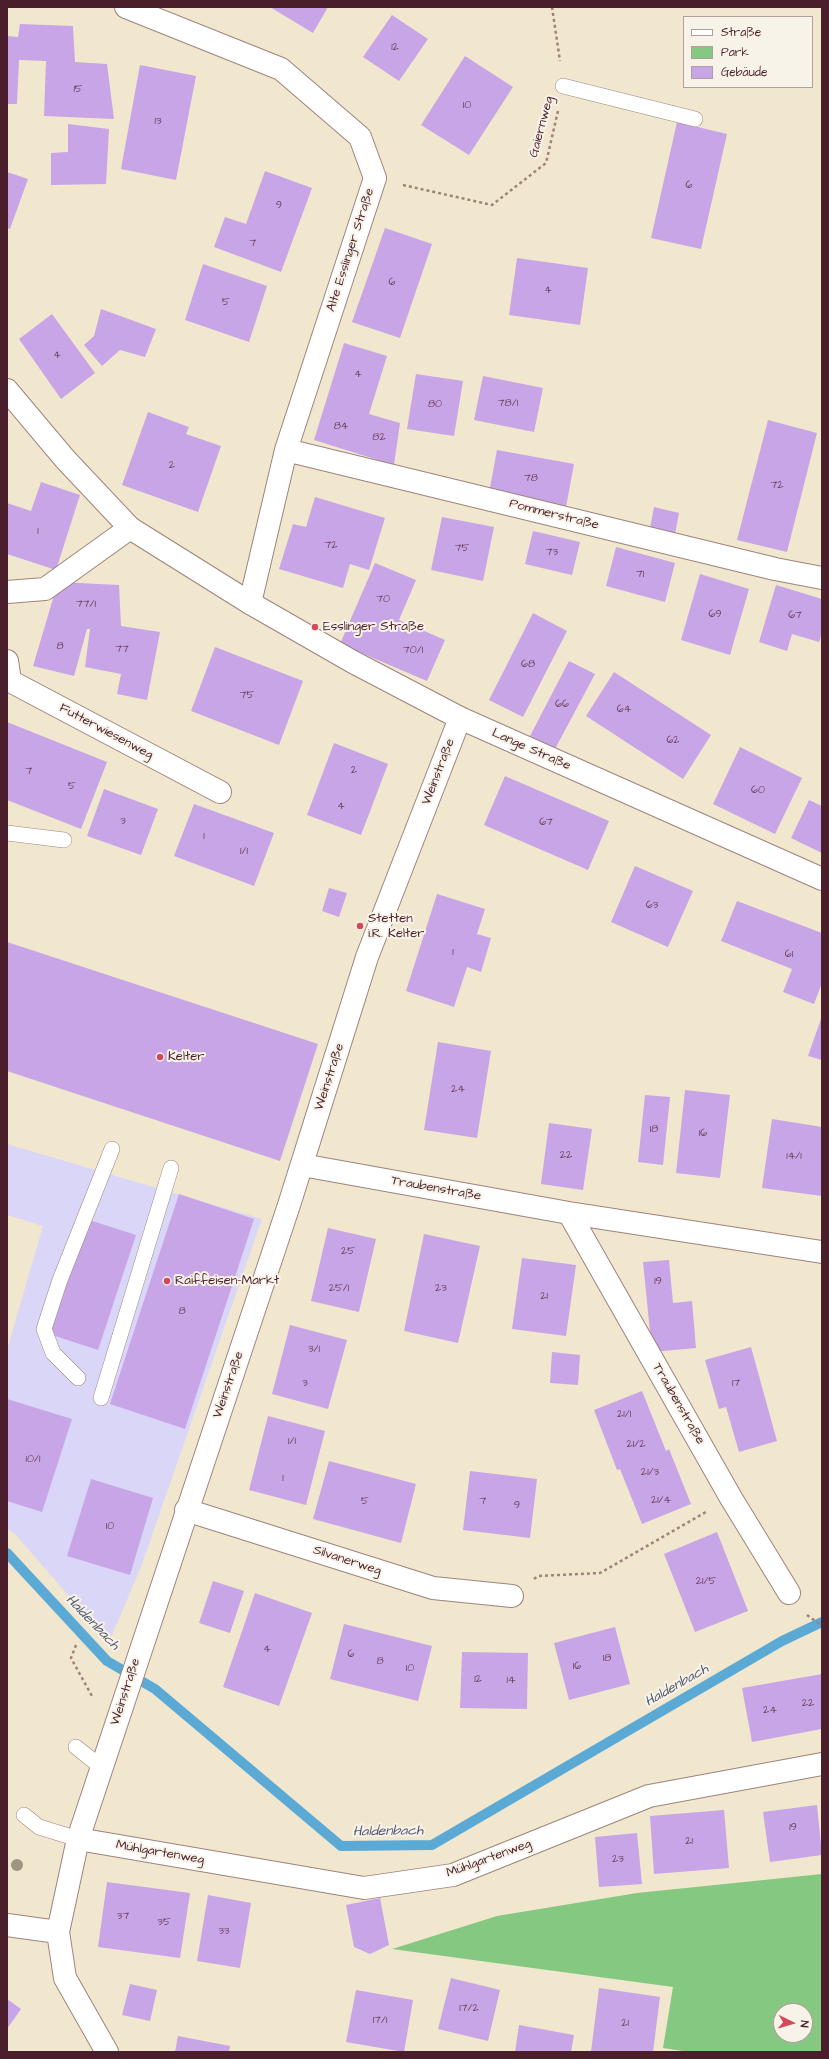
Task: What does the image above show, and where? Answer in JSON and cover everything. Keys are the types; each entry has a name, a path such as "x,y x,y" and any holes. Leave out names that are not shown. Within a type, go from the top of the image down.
{"street":[{"name":"Alte Esslinger Straße","path":"126,7 281,70 360,137 375,178 286,450 250,603"},
{"path":"7,390 65,459 130,528 250,603"},
{"name":"Pommerstraße","path":"286,450 775,569 822,578"},
{"path":"7,592 45,589 130,528"},
{"name":"Lange Straße","path":"250,603 353,662 460,718 822,879"},
{"name":"Futterwiesenweg","path":"7,661 10,681 220,792"},
{"name":"Weinstraße","path":"107,2052 65,1978 58,1932 78,1839 186,1510 302,1165 367,957 460,718"},
{"name":"Traubenstraße","path":"302,1165 569,1213 822,1252"},
{"name":"Traubenstraße","path":"569,1213 731,1498 795,1602"},
{"name":"Silvanerweg","path":"186,1510 433,1588 512,1596"},
{"name":"Mühlgartenweg","path":"78,1839 364,1888 453,1875 649,1796 822,1764"},
{"path":"7,1925 58,1932"}],"lane":[{"path":"563,86 695,119"},
{"path":"7,833 64,840"},
{"path":"78,1378 53,1353 44,1329 60,1280 112,1149"},
{"path":"101,1398 171,1168"},
{"path":"76,1747 101,1767"},
{"path":"24,1815 39,1827 78,1839"}],"path":[{"name":"Gaiernweg","path":"375,178 492,205 546,163 563,86 552,7"},
{"path":"512,1596 538,1576 600,1573 731,1498"},
{"path":"795,1602 822,1626"},
{"path":"76,1645 71,1658 91,1696 117,1721"}],"shaded area":[{"path":"7,1144 262,1219 141,1567 109,1642 15,1534 7,1529 7,1350 43,1226 7,1215"}],"green space":[{"path":"822,1874 822,2052 689,2052 663,2048 673,1987 392,1949 497,1916 637,1893"}],"building":[{"path":"270,7 328,7 313,33"},
{"path":"392,15 428,39 399,81 363,57"},
{"path":"20,24 73,26 75,62 107,64 114,119 44,116 46,61 19,60 17,104 7,104 7,36 18,37"},
{"path":"465,56 513,87 469,155 421,125"},
{"path":"140,65 196,76 176,180 121,169"},
{"path":"677,122 727,134 701,249 651,238"},
{"path":"68,124 109,129 106,184 51,185 51,153 68,152"},
{"path":"265,171 312,188 281,272 214,247 225,217 246,224"},
{"path":"7,172 28,179 10,229 7,228"},
{"path":"385,228 432,244 400,338 352,322"},
{"path":"517,258 588,268 580,325 509,315"},
{"path":"203,264 267,286 249,342 185,320"},
{"path":"101,309 156,329 145,357 120,350 102,366 84,345 94,336"},
{"path":"52,314 95,373 61,399 19,339"},
{"path":"344,343 387,356 369,414 400,423 394,465 314,440"},
{"path":"416,374 463,381 454,436 407,429"},
{"path":"483,376 543,388 534,432 474,420"},
{"path":"148,412 189,427 186,434 221,446 198,512 122,485"},
{"path":"768,420 817,433 787,552 737,540"},
{"path":"497,450 574,464 566,507 489,493"},
{"path":"41,482 80,495 56,570 7,554 7,503 31,511"},
{"path":"315,497 385,518 369,570 350,564 343,588 279,569 293,524 306,527"},
{"path":"654,507 679,513 675,534 650,528"},
{"path":"442,517 494,527 483,581 431,570"},
{"path":"533,531 580,542 572,575 525,564"},
{"path":"616,547 675,563 665,602 606,586"},
{"path":"375,563 416,580 399,620 445,640 427,681 340,644"},
{"path":"700,574 749,589 730,655 681,640"},
{"path":"58,582 119,585 121,626 160,632 147,700 117,694 121,674 85,667 90,629 87,629 74,676 33,666"},
{"path":"776,585 822,599 822,633 819,642 792,634 787,651 759,642"},
{"path":"533,613 567,631 523,717 489,700"},
{"path":"215,647 303,681 279,745 191,711"},
{"path":"569,661 595,674 555,749 530,736"},
{"path":"614,672 711,735 683,779 586,716"},
{"path":"7,722 107,762 81,829 7,800"},
{"path":"334,743 388,764 361,835 307,815"},
{"path":"740,747 802,778 775,834 713,804"},
{"path":"505,776 609,821 588,870 484,825"},
{"path":"104,789 158,809 141,855 87,836"},
{"path":"809,800 822,806 822,853 791,838"},
{"path":"194,804 274,833 254,886 174,856"},
{"path":"635,866 693,891 668,947 611,922"},
{"path":"329,888 347,893 339,917 322,911"},
{"path":"437,894 485,909 477,934 491,938 481,972 467,967 454,1007 406,991"},
{"path":"737,901 822,933 822,983 814,1004 783,992 792,969 721,941"},
{"name":"Kelter","path":"7,942 318,1044 280,1161 7,1071"},
{"path":"822,1016 822,1060 808,1056"},
{"path":"438,1042 491,1051 477,1138 424,1130"},
{"path":"685,1090 730,1095 720,1178 676,1173"},
{"path":"645,1095 670,1097 663,1165 638,1162"},
{"path":"772,1119 822,1127 822,1196 762,1188"},
{"path":"549,1123 592,1129 583,1190 541,1184"},
{"path":"179,1194 254,1219 185,1429 110,1404"},
{"path":"86,1219 136,1235 98,1350 49,1334"},
{"path":"328,1228 376,1239 359,1312 311,1301"},
{"path":"424,1234 480,1246 458,1343 404,1331"},
{"path":"522,1258 576,1265 566,1336 512,1329"},
{"path":"669,1260 673,1303 692,1301 696,1348 652,1352 643,1262"},
{"path":"290,1325 347,1340 328,1409 272,1394"},
{"path":"751,1347 777,1441 739,1452 726,1407 719,1409 705,1360"},
{"path":"552,1352 580,1355 578,1385 550,1383"},
{"path":"642,1391 666,1451 669,1449 691,1504 642,1524 620,1469 617,1470 594,1410"},
{"path":"7,1399 72,1419 42,1512 7,1501"},
{"path":"268,1416 325,1431 306,1505 249,1490"},
{"path":"329,1461 416,1484 401,1543 313,1519"},
{"path":"470,1471 537,1479 530,1538 463,1530"},
{"path":"91,1479 153,1498 130,1575 67,1556"},
{"path":"717,1532 748,1611 695,1632 664,1554"},
{"path":"213,1581 244,1591 230,1633 199,1623"},
{"path":"255,1593 312,1613 279,1706 223,1687"},
{"path":"344,1624 432,1646 418,1701 330,1679"},
{"path":"615,1627 630,1684 569,1700 554,1643"},
{"path":"462,1652 528,1653 527,1709 460,1708"},
{"path":"822,1674 822,1729 752,1742 742,1688"},
{"path":"817,1805 822,1855 770,1862 763,1812"},
{"path":"724,1810 729,1868 654,1874 650,1816"},
{"path":"637,1833 642,1884 599,1887 595,1837"},
{"path":"107,1882 190,1893 180,1958 98,1947"},
{"path":"208,1895 251,1903 240,1968 197,1961"},
{"path":"380,1898 389,1945 370,1954 354,1947 346,1905"},
{"path":"451,1978 500,1990 488,2041 438,2029"},
{"path":"130,1984 157,1990 150,2021 122,2015"},
{"path":"599,1988 660,1997 653,2052 591,2052"},
{"path":"356,1990 413,2000 404,2052 346,2042"},
{"path":"7,1999 21,2009 7,2029"},
{"path":"519,2025 574,2035 571,2052 515,2052"},
{"path":"178,2036 230,2046 229,2052 175,2052"}],"waterway":[{"name":"Haldenbach","path":"7,1553 107,1661 155,1689 341,1846 432,1845 782,1641 822,1622"}],"place":[{"name":"Esslinger Straße","path":"315,627"},
{"name":"Stetten i.R. Kelter","path":"360,926"},
{"name":"Kelter","path":"160,1057"},
{"name":"Raiffeisen-Markt","path":"167,1281"}]}
